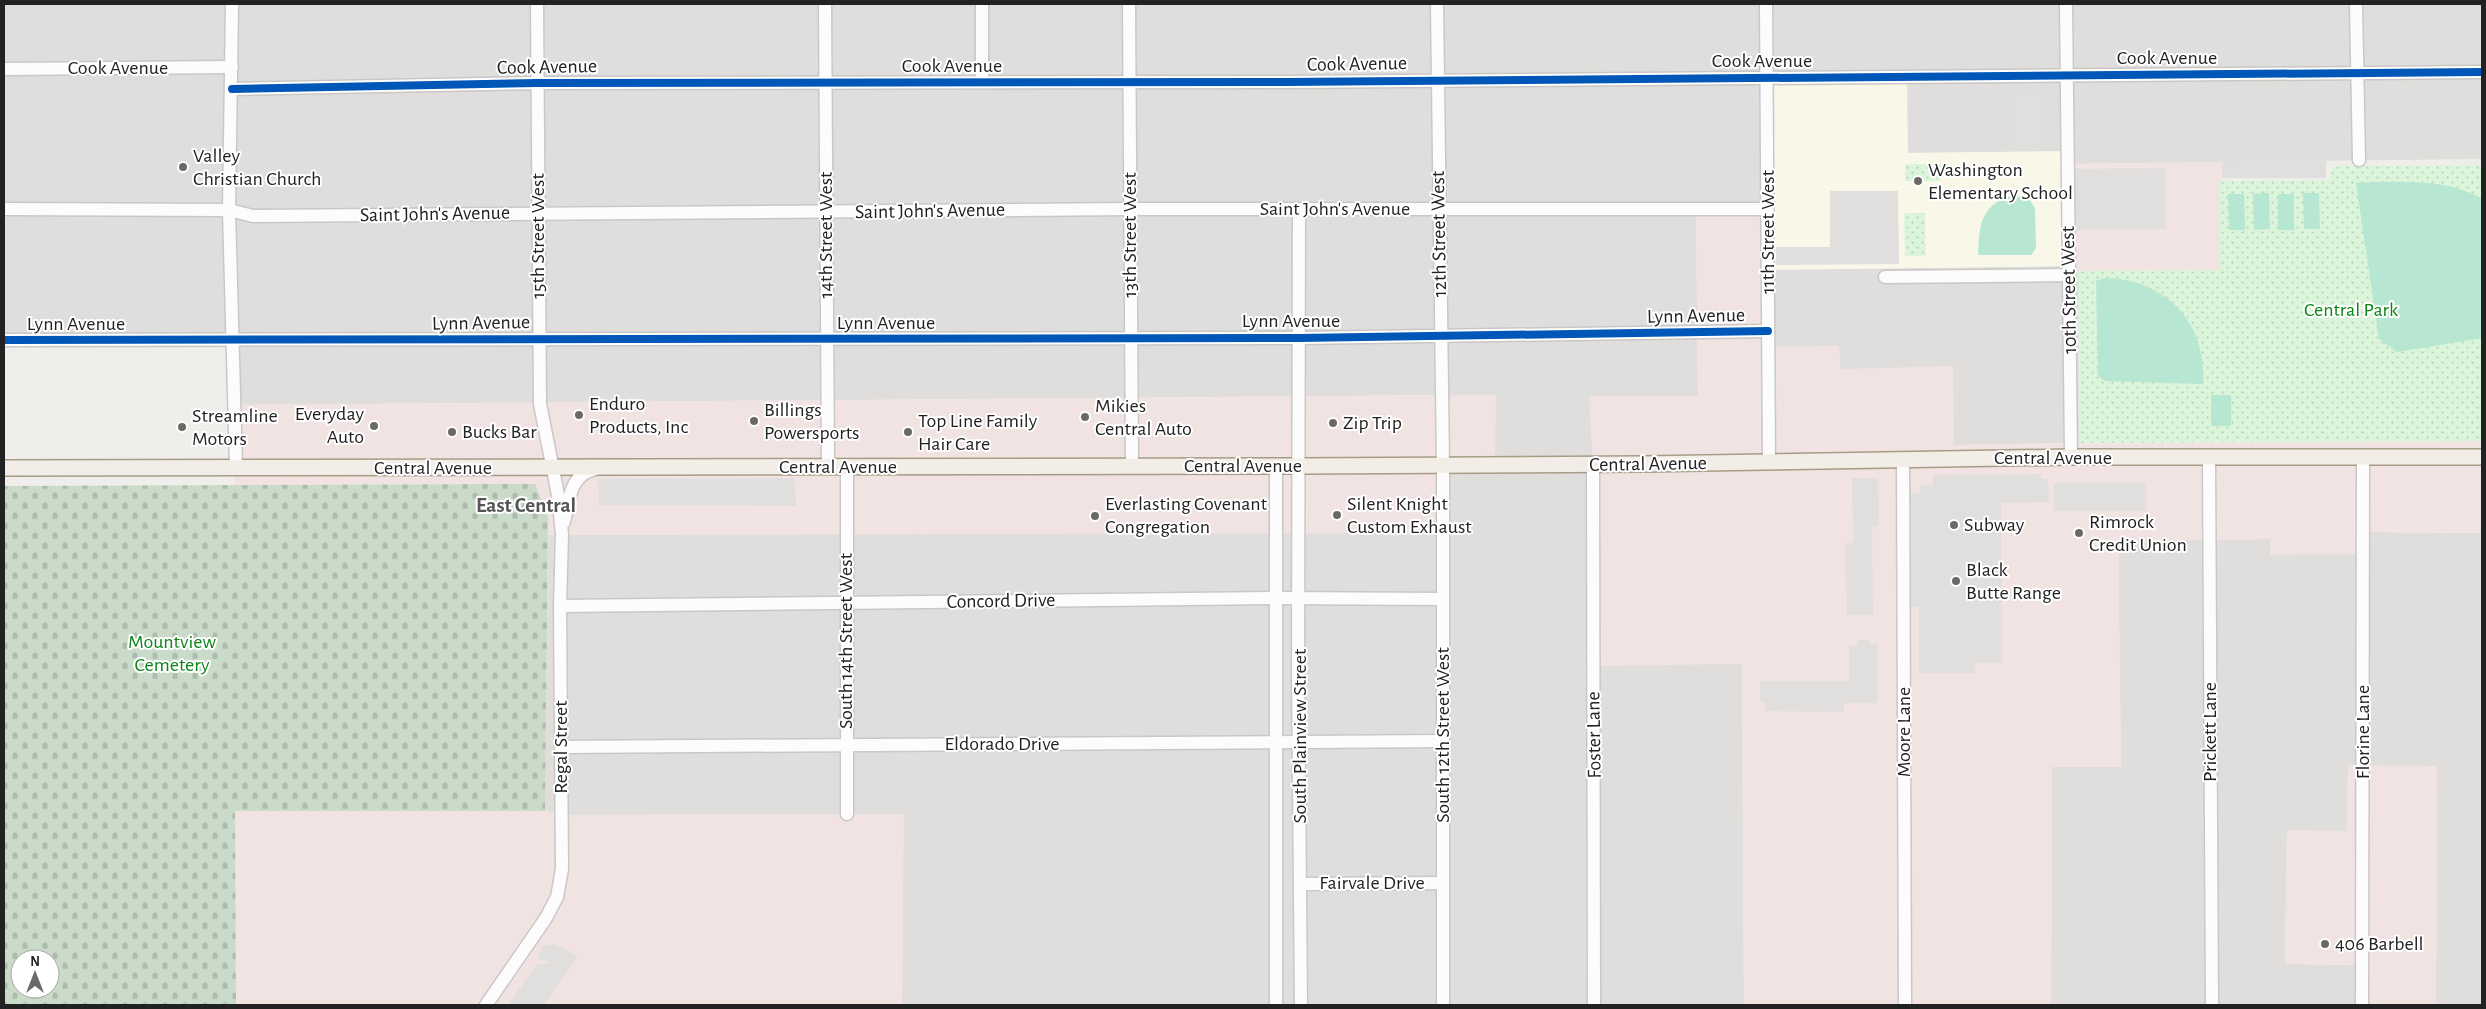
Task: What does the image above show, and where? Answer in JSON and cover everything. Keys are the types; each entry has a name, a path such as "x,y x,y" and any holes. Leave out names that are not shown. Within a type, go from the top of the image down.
{"main road":[{"name":"Central Avenue","path":"4,468 1593,465 2070,457 2482,457"}],"street":[{"path":"232,4 229,210 236,468"},
{"name":"15th Street West","path":"537,4 538,338 540,404 552,467"},
{"name":"14th Street West","path":"825,4 828,467"},
{"path":"982,4 982,82"},
{"name":"13th Street West","path":"1129,4 1132,466"},
{"name":"12th Street West","path":"1437,4 1443,465"},
{"name":"11th Street West","path":"1766,4 1769,461"},
{"name":"10th Street West","path":"2066,4 2070,457"},
{"path":"2356,4 2359,160"},
{"name":"Cook Avenue","path":"4,69 232,67"},
{"name":"Cook Avenue","path":"232,89 537,83 1766,78 2482,72"},
{"name":"Saint John's Avenue","path":"4,209 229,210 254,216 538,213 827,213 1131,209 1768,209"},
{"name":"South Plainview Street","path":"1299,209 1300,598 1298,672 1301,1005"},
{"path":"1885,277 2069,275"},
{"name":"Lynn Avenue","path":"4,340 1299,338 1768,331"},
{"name":"Prickett Lane","path":"2208,458 2212,1005"},
{"name":"Florine Lane","path":"2362,1005 2363,458"},
{"name":"Moore Lane","path":"1903,460 1905,1005"},
{"name":"South 12th Street West","path":"1443,465 1443,1005"},
{"name":"Foster Lane","path":"1593,465 1594,1005"},
{"name":"South Plainview Street","path":"1276,466 1278,742 1276,1005"},
{"name":"Regal Street","path":"486,1005 546,918 557,897 562,869 560,606 562,534 552,467"},
{"path":"562,534 570,493 576,480 583,473 603,467"},
{"name":"South 14th Street West","path":"847,467 847,814"},
{"name":"Concord Drive","path":"560,606 1276,598 1443,599"},
{"name":"Eldorado Drive","path":"561,746 1443,741"},
{"name":"Fairvale Drive","path":"1301,884 1443,883"}],"shaded area":[{"path":"4,4 2482,4 2482,159 2068,164 2067,151 1908,153 1767,209 1696,209 1698,396 1590,396 1593,465 1742,663 1744,1005 902,1005 903,814 562,815 545,811 548,535 1300,532 1441,395 235,405 234,341 4,340"},
{"name":"Washington Elementary School","path":"1907,76 1908,153 2068,151 2069,266 1768,270 1767,78"},
{"path":"2042,94 2042,149 2023,150 2023,145 2014,145 2013,95"},
{"path":"2326,161 2326,178 2222,178 2222,162"},
{"path":"2222,162 2220,270 2078,271 2069,266 2068,164"},
{"path":"2165,168 2166,229 2075,230 2074,169"},
{"path":"1830,191 1898,191 1899,264 1776,265 1776,247 1830,247"},
{"path":"1696,209 1767,209 1769,347 1839,346 1840,369 1953,366 1954,445 2482,441 2482,533 2363,532 2363,554 2270,555 2270,539 2118,541 2121,767 2052,767 2051,1005 1744,1005 1742,664 1593,666 1593,465 1589,396 1698,396"},
{"path":"2069,266 2078,271 2079,443 1954,445 1840,369 1839,346 1769,348 1768,270"},
{"path":"1496,395 1495,465 1443,465 1443,533 548,535 548,517 535,484 234,485 235,405"},
{"path":"2041,474 2041,479 2048,479 2049,502 2001,503 2002,663 1976,663 1975,673 1919,673 1919,607 1910,607 1910,493 1920,493 1920,485 1933,485 1933,475"},
{"path":"795,478 796,506 599,505 598,479"},
{"path":"1852,478 1878,478 1879,526 1872,526 1873,615 1847,615 1845,543 1853,543"},
{"path":"2146,482 2146,511 2054,511 2054,483"},
{"path":"2363,532 2482,533 2482,1005 2436,1005 2437,767 2348,765 2347,831 2287,831 2285,964 2362,965 2362,1005 2051,1005 2052,767 2121,766 2118,541 2270,539 2270,555"},
{"path":"1858,640 1870,640 1870,644 1877,644 1877,703 1844,703 1844,712 1765,711 1765,702 1760,702 1760,681 1849,681 1849,646 1858,646"},
{"path":"2348,765 2437,766 2436,1005 2362,1005 2362,965 2285,964 2287,830 2347,831"},
{"path":"235,811 545,811 562,815 904,814 902,1005 236,1005"},
{"path":"554,944 578,956 544,1005 508,1005 537,964 548,964 548,961 537,959 543,946"}],"green space":[{"path":"1905,164 1941,164 1940,181 1905,181"},
{"name":"Central Park","path":"2482,165 2482,441 2079,443 2078,271 2220,270 2220,181 2328,180 2333,166"},
{"path":"2418,182 2445,185 2482,199 2482,338 2397,352 2379,339 2356,183"},
{"path":"2269,193 2270,229 2254,230 2253,194"},
{"path":"2303,193 2319,193 2320,229 2304,229"},
{"path":"2228,194 2244,194 2245,230 2229,230"},
{"path":"2278,194 2294,194 2294,230 2278,230"},
{"path":"2010,196 2028,197 2035,208 2036,248 2031,255 1978,255 1979,235 1983,219 1992,206"},
{"path":"1904,213 1925,213 1926,256 1905,256"},
{"path":"2105,278 2127,281 2147,287 2164,296 2178,308 2190,324 2198,342 2202,362 2203,384 2105,381 2098,376 2096,281"},
{"path":"2211,395 2231,395 2231,426 2211,426"},
{"name":"Mountview Cemetery","path":"535,484 548,517 545,811 235,811 236,1005 4,1005 4,486"}],"cycle path":[{"path":"232,89 537,83 1285,82 2482,72"},
{"path":"4,340 1299,338 1768,331"}],"place":[{"name":"Valley Christian Church","path":"183,167"},
{"name":"Washington Elementary School","path":"1918,181"},
{"name":"Enduro Products, Inc","path":"579,415"},
{"name":"Mikies Central Auto","path":"1085,417"},
{"name":"Billings Powersports","path":"754,421"},
{"name":"Zip Trip","path":"1333,423"},
{"name":"Everyday Auto","path":"374,426"},
{"name":"Streamline Motors","path":"182,427"},
{"name":"Bucks Bar","path":"452,432"},
{"name":"Top Line Family Hair Care","path":"908,432"},
{"name":"Silent Knight Custom Exhaust","path":"1337,515"},
{"name":"Everlasting Covenant Congregation","path":"1095,516"},
{"name":"Subway","path":"1954,525"},
{"name":"Rimrock Credit Union","path":"2079,533"},
{"name":"Black Butte Range","path":"1956,581"},
{"name":"406 Barbell","path":"2325,944"}],"district":[{"name":"East Central","path":"526,505"}]}
